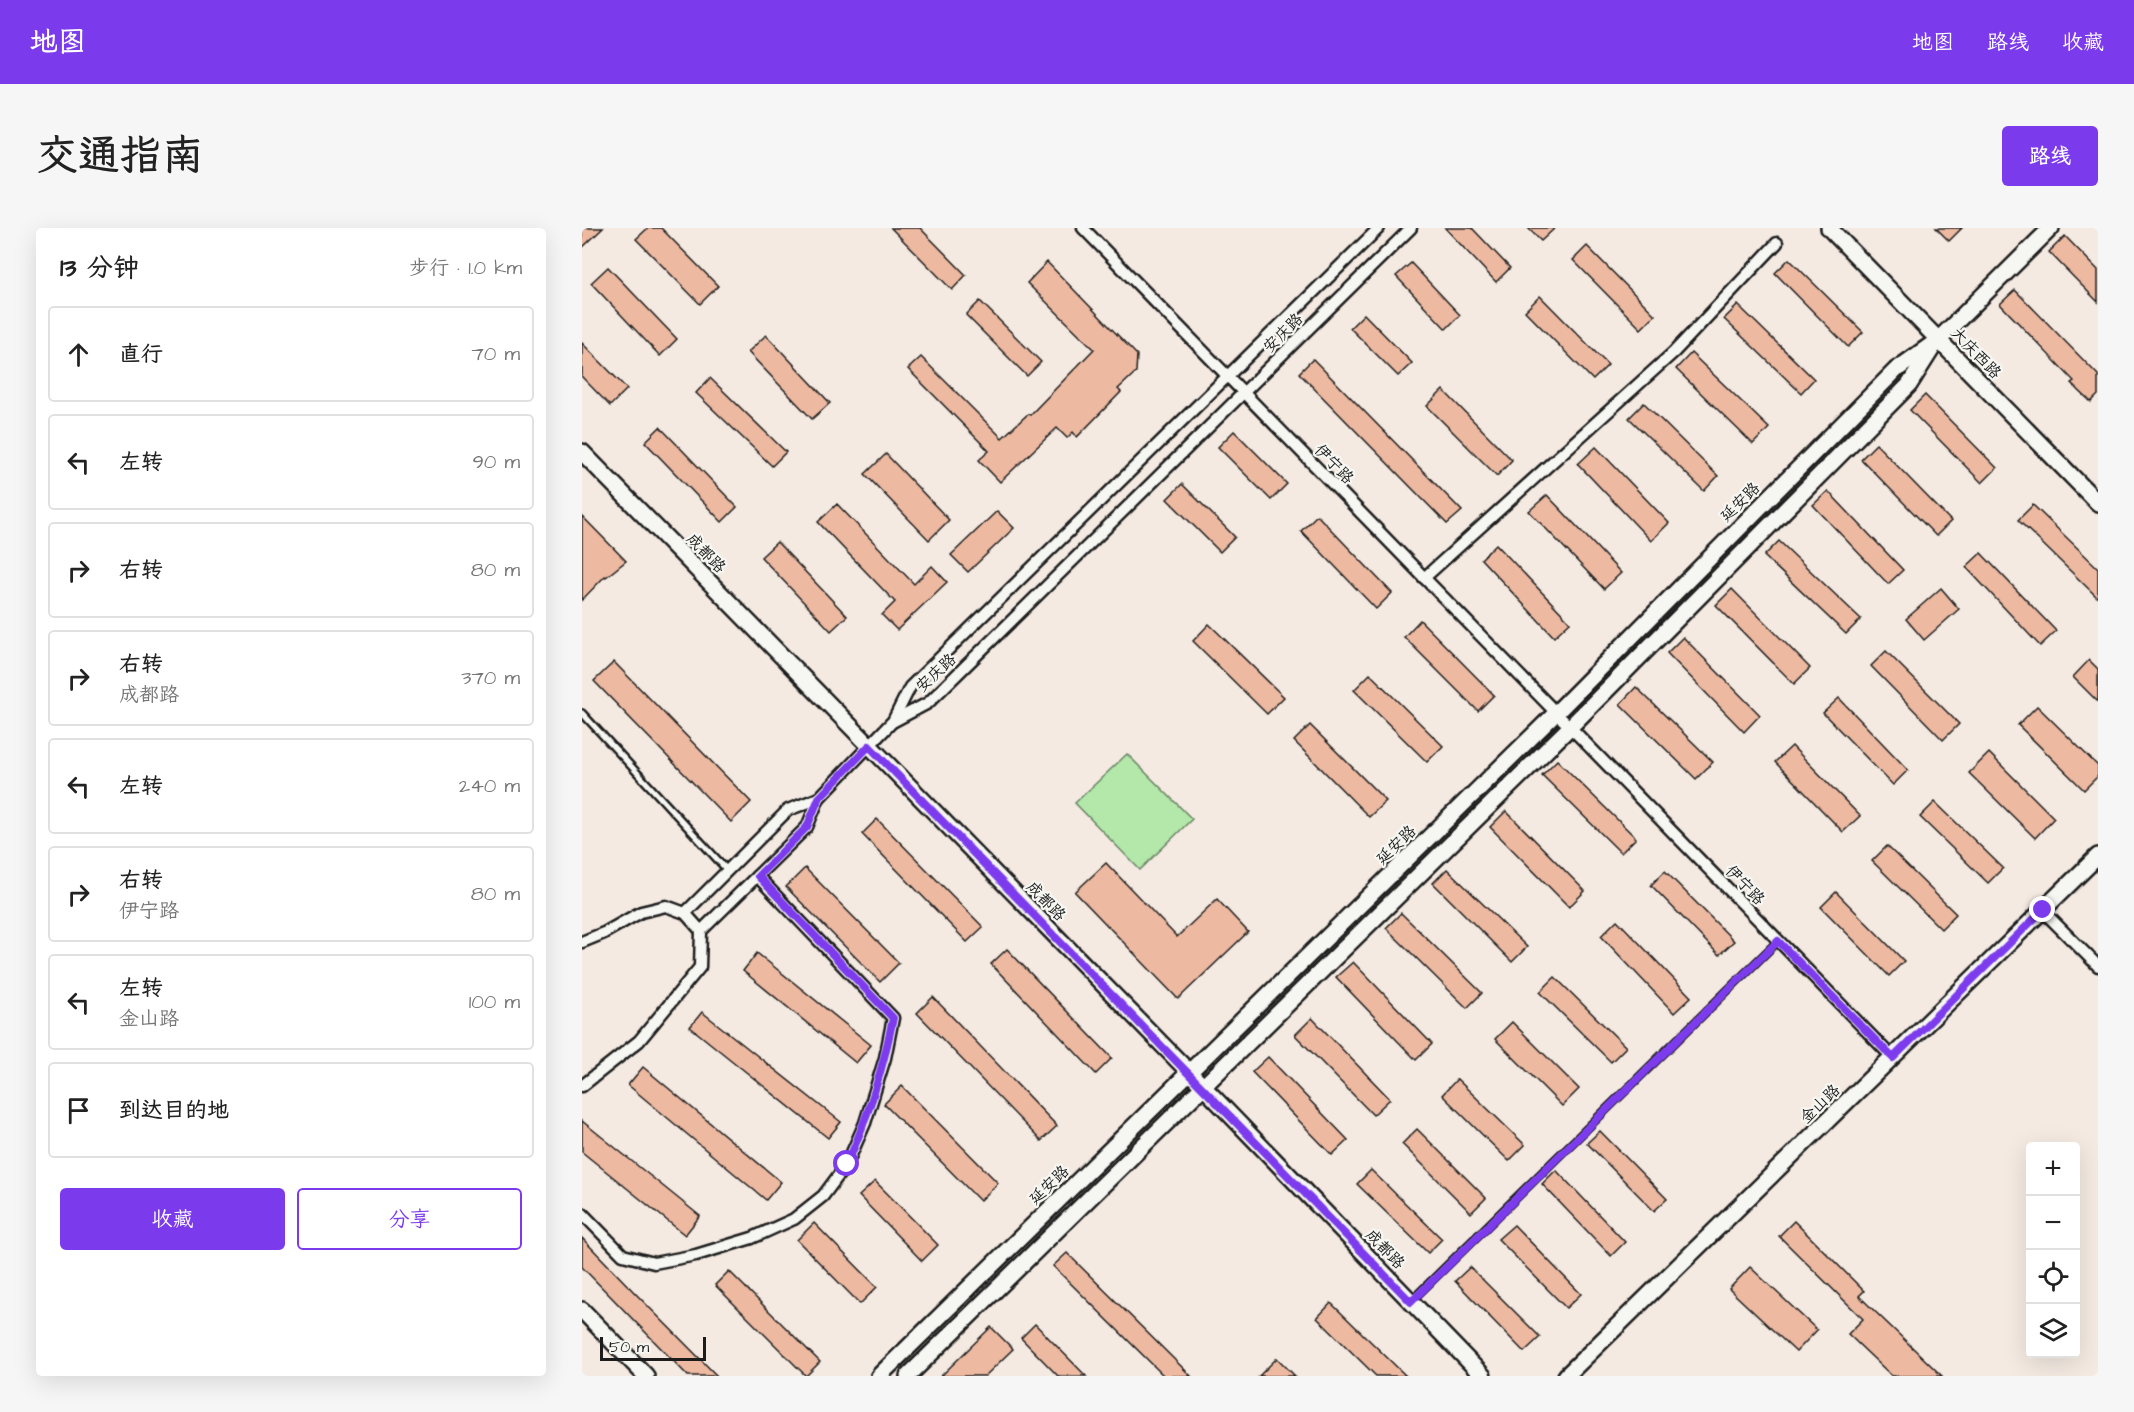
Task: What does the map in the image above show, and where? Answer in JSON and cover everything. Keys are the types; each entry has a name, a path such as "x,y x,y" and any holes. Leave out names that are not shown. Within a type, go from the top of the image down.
{"street":[{"name":"伊宁路","path":"1083,228 1560,717"},
{"name":"安庆路","path":"893,721 910,687 1379,228"},
{"name":"安庆路","path":"893,721 928,703 1411,228"},
{"name":"大庆西路","path":"1830,228 2098,503"},
{"name":"延安路","path":"879,1376 1560,717 1896,370 1938,340 2051,228"},
{"path":"1424,578 1674,351 1778,243"},
{"name":"延安路","path":"908,1376 1570,727 1909,385 1938,340"},
{"name":"成都路","path":"582,452 1483,1376"},
{"path":"701,931 807,827 819,798 893,721"},
{"name":"伊宁路","path":"1576,733 1893,1058"},
{"path":"685,913 788,810 819,798"},
{"name":"金山路","path":"1566,1376 2098,856"},
{"path":"582,1213 623,1255 654,1263 665,1261 696,1255 752,1238 794,1219 823,1196 847,1164 865,1124 885,1058 893,1018 758,876"},
{"path":"582,942 604,933 641,912 666,906 685,913 701,931 700,967 639,1041 582,1086"},
{"path":"2043,910 2098,966"},
{"path":"582,1310 646,1376"}],"lane":[{"path":"582,712 728,871"},
{"path":"1411,1302 1778,941"}],"green space":[{"path":"1127,754 1192,819 1140,870 1075,803"}],"building":[{"path":"582,228 603,228 582,248"},
{"path":"648,228 661,228 718,286 700,304 636,239"},
{"path":"891,228 920,228 966,275 952,290"},
{"path":"1445,228 1472,228 1510,268 1496,282"},
{"path":"1528,228 1555,228 1541,241"},
{"path":"1936,228 1962,228 1949,241"},
{"path":"2065,236 2098,270 2098,302 2049,252"},
{"path":"1587,246 1655,315 1641,329 1573,260"},
{"path":"1789,259 1863,332 1848,347 1775,273"},
{"path":"1047,262 1137,355 1136,372 1118,389 1121,392 1077,437 1073,432 1067,438 1057,428 1000,482 979,460 989,451 908,369 921,357 1002,438 1028,414 1030,415 1094,349 1027,283"},
{"path":"1411,263 1460,315 1446,329 1396,276"},
{"path":"608,267 677,339 660,356 591,283"},
{"path":"2015,290 2098,375 2098,395 2091,402 2071,383 2074,381 2000,304"},
{"path":"1540,296 1608,365 1593,380 1525,311"},
{"path":"980,301 1041,362 1027,376 966,315"},
{"path":"1738,305 1814,379 1801,393 1724,319"},
{"path":"1364,314 1412,363 1398,376 1350,328"},
{"path":"766,335 830,403 812,419 748,352"},
{"path":"582,343 627,389 610,406 582,377"},
{"path":"1691,353 1769,428 1753,444 1676,369"},
{"path":"1313,359 1462,511 1447,524 1299,373"},
{"path":"710,378 786,452 772,466 696,393"},
{"path":"1443,390 1512,460 1497,476 1427,406"},
{"path":"1925,395 1997,468 1982,483 1910,410"},
{"path":"1644,403 1718,476 1704,491 1629,418"},
{"path":"660,427 737,507 722,522 645,442"},
{"path":"1234,431 1287,484 1271,500 1218,447"},
{"path":"1876,444 1951,521 1936,536 1861,459"},
{"path":"1596,447 1669,523 1651,541 1578,464"},
{"path":"886,454 949,520 929,540 865,474"},
{"path":"1182,484 1235,537 1220,552 1167,499"},
{"path":"1828,491 1903,570 1888,584 1813,505"},
{"path":"1547,495 1621,573 1604,589 1529,511"},
{"path":"837,504 914,584 932,566 947,582 897,630 882,615 895,602 818,522"},
{"path":"2033,505 2098,568 2098,598 2018,520"},
{"path":"997,511 1014,528 968,572 951,555"},
{"path":"1317,515 1392,593 1376,609 1301,531"},
{"path":"582,516 626,561 605,576 582,600"},
{"path":"1779,541 1861,619 1846,634 1764,556"},
{"path":"777,542 847,616 831,631 761,557"},
{"path":"1496,544 1570,622 1554,637 1481,559"},
{"path":"1981,553 2056,631 2040,646 1966,567"},
{"path":"1941,588 1959,609 1924,640 1906,619"},
{"path":"1732,589 1810,668 1794,684 1716,605"},
{"path":"1420,620 1494,695 1478,711 1404,637"},
{"path":"1209,624 1284,697 1267,714 1193,641"},
{"path":"1683,637 1760,715 1744,732 1667,653"},
{"path":"1886,651 1959,724 1943,740 1871,666"},
{"path":"2089,660 2098,669 2098,702 2073,677"},
{"path":"614,662 751,802 731,822 594,681"},
{"path":"1370,674 1443,746 1427,762 1354,690"},
{"path":"1636,687 1713,762 1696,779 1620,704"},
{"path":"1839,698 1908,770 1893,785 1823,713"},
{"path":"2037,706 2098,766 2098,776 2084,790 2018,725"},
{"path":"1310,725 1386,801 1369,817 1294,741"},
{"path":"1792,746 1860,816 1843,832 1775,762"},
{"path":"1989,753 2054,818 2035,838 1969,773"},
{"path":"1557,760 1636,838 1621,853 1542,775"},
{"path":"1935,802 2003,868 1988,883 1920,817"},
{"path":"1506,811 1585,891 1569,907 1490,827"},
{"path":"877,819 983,927 967,942 862,834"},
{"path":"1887,846 1956,914 1941,929 1872,861"},
{"path":"1106,863 1177,937 1217,899 1248,932 1178,999 1075,892"},
{"path":"805,868 899,963 880,982 786,887"},
{"path":"1447,869 1527,947 1512,962 1433,883"},
{"path":"1665,871 1734,941 1719,955 1651,885"},
{"path":"1836,892 1904,961 1889,976 1821,907"},
{"path":"1401,913 1482,993 1467,1008 1386,928"},
{"path":"1617,920 1691,997 1674,1013 1601,936"},
{"path":"1007,949 1112,1058 1096,1074 991,964"},
{"path":"757,953 871,1045 856,1063 743,971"},
{"path":"1353,962 1432,1044 1416,1060 1336,977"},
{"path":"1555,977 1626,1047 1611,1062 1540,992"},
{"path":"933,997 1057,1126 1041,1141 917,1013"},
{"path":"702,1012 841,1122 828,1138 690,1027"},
{"path":"1312,1018 1390,1099 1373,1115 1295,1035"},
{"path":"1512,1022 1579,1089 1562,1106 1495,1039"},
{"path":"1268,1057 1348,1140 1332,1155 1252,1072"},
{"path":"643,1067 781,1182 766,1200 628,1085"},
{"path":"1457,1079 1525,1145 1509,1161 1442,1095"},
{"path":"902,1086 998,1183 980,1201 884,1104"},
{"path":"582,1121 700,1216 685,1235 582,1152"},
{"path":"1417,1129 1486,1198 1471,1213 1402,1144"},
{"path":"1600,1131 1667,1199 1654,1211 1587,1143"},
{"path":"1371,1170 1442,1239 1428,1253 1357,1184"},
{"path":"1556,1170 1625,1242 1611,1256 1542,1184"},
{"path":"875,1181 938,1245 922,1261 859,1196"},
{"path":"1794,1221 1864,1291 1859,1296 1942,1376 1892,1376 1848,1334 1863,1319 1779,1236"},
{"path":"814,1223 877,1287 860,1304 797,1240"},
{"path":"1514,1225 1581,1294 1566,1308 1498,1239"},
{"path":"582,1238 717,1376 688,1376 582,1267"},
{"path":"1067,1253 1191,1376 1164,1376 1053,1266"},
{"path":"1470,1267 1540,1337 1524,1352 1455,1281"},
{"path":"1750,1267 1817,1330 1796,1352 1729,1289"},
{"path":"729,1271 820,1362 806,1376 715,1285"},
{"path":"1331,1303 1406,1376 1376,1376 1317,1318"},
{"path":"1035,1324 1086,1376 1058,1376 1021,1338"},
{"path":"991,1327 1013,1349 985,1376 941,1376"},
{"path":"1277,1358 1295,1376 1259,1376"}],"route":[{"path":"847,1164 865,1124 885,1058 893,1018 758,876 807,827 819,798 869,746 1411,1302 1778,941 1893,1058 2043,910"}]}
